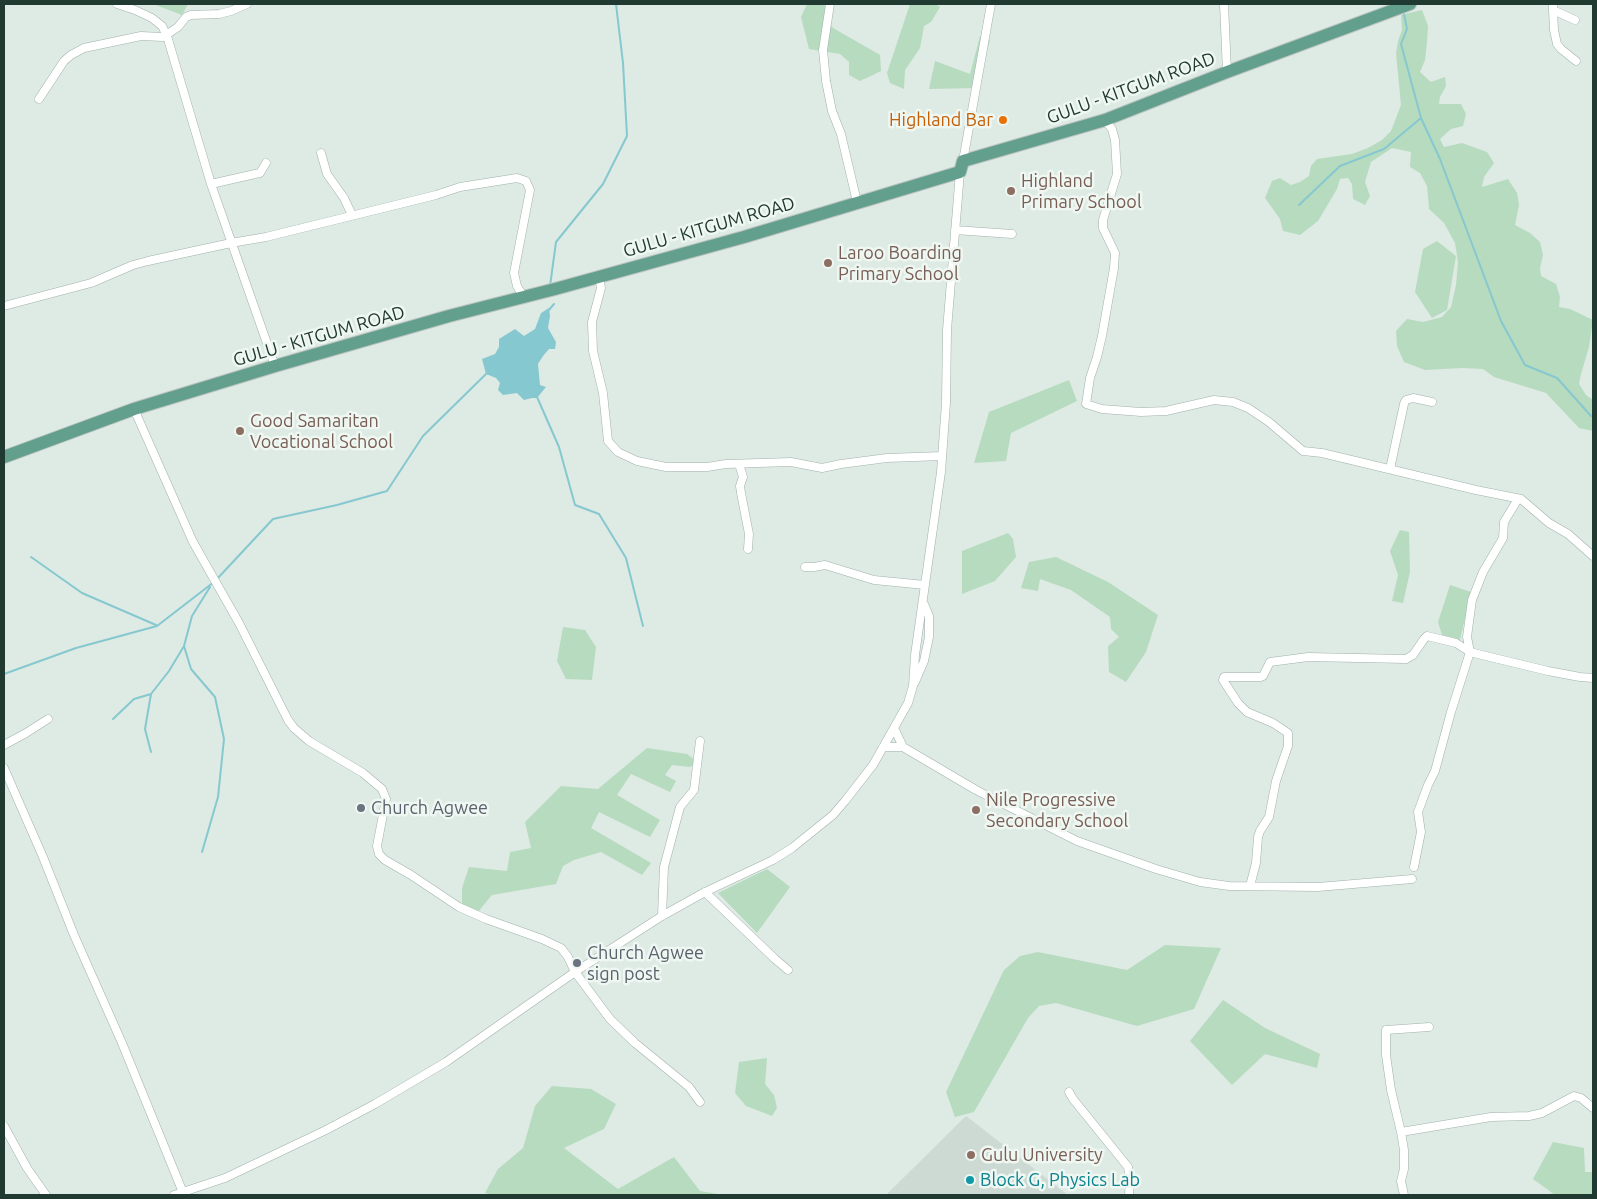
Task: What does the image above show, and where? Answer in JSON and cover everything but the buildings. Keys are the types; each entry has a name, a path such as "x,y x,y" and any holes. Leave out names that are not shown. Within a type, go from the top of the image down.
{"main road":[{"name":"GULU - KITGUM ROAD","path":"4,457 134,410 275,366 523,296 744,237 857,202 1105,120 1410,4"}],"street":[{"path":"117,4 152,18 162,26 167,36 211,184 275,366"},
{"path":"38,99 64,61 78,52 102,43 124,39 142,36 167,36 186,17 191,15 220,14 247,4"},
{"path":"830,4 823,50 826,82 832,111 841,134 857,202"},
{"path":"174,1195 225,1178 326,1130 375,1104 446,1062 575,972 662,916 792,848 833,815 873,765 908,703 924,661 929,636 928,616 924,603 925,585 941,472 946,403 947,330 961,167 991,4"},
{"path":"1224,4 1227,72"},
{"path":"1553,7 1575,20"},
{"path":"1553,7 1557,44 1576,61"},
{"path":"1105,120 1112,129 1115,140 1116,174 1103,220 1103,228 1115,253 1114,268 1098,357 1090,378 1086,404 1102,409 1140,412 1166,411 1214,400 1233,402 1248,408 1269,422 1303,451 1322,453 1518,499 1527,504 1548,523 1568,534 1593,556"},
{"path":"321,153 327,174 344,198 352,215"},
{"path":"211,184 255,174 260,172 266,163"},
{"path":"4,306 91,283 133,265 266,237 478,183 506,178 522,179 529,184 530,190 514,273 517,286 523,296"},
{"path":"955,230 1012,234"},
{"path":"599,276 601,288 592,322 593,351 603,393 608,441 618,452 637,461 666,467 708,467 726,464 792,462 822,468 887,458 942,456"},
{"path":"1390,469 1406,400 1413,398 1432,402"},
{"path":"134,410 193,542 239,623 288,720 302,736 363,773 382,789 386,800 377,846 378,854 459,907 498,924 542,938 561,948 568,957 575,972 610,1019 635,1043 689,1087 700,1102"},
{"path":"739,464 744,477 740,486 749,534 748,549"},
{"path":"1414,867 1421,832 1418,812 1428,785 1436,771 1451,712 1470,652 1467,637 1472,600 1483,572 1503,538 1504,522 1518,499"},
{"path":"805,567 825,565 874,580 925,585"},
{"path":"1250,886 1256,863 1260,831 1269,816 1276,780 1288,746 1288,733 1273,723 1247,712 1238,703 1223,678 1264,676 1270,662 1308,657 1406,659 1413,655 1427,636 1456,644 1470,652 1548,671 1593,678"},
{"path":"4,745 26,734 48,719"},
{"path":"894,728 903,747"},
{"path":"662,916 664,867 680,807 694,790 700,741"},
{"path":"883,747 903,747 976,790 1077,841 1156,869 1200,882 1229,886 1318,887 1412,879"},
{"path":"4,768 43,857 74,935 122,1043 183,1193"},
{"path":"706,892 788,970"},
{"path":"1404,1195 1401,1180 1404,1169 1404,1150 1393,1102 1387,1060 1386,1030 1429,1027"},
{"path":"1069,1092 1128,1167 1130,1178 1129,1195"},
{"path":"1401,1132 1491,1117 1529,1116 1542,1113 1574,1096 1581,1098 1593,1108"},
{"path":"4,1126 46,1195"}],"shaded area":[{"name":"Gulu University","path":"966,1116 1068,1195 886,1195"}],"green space":[{"path":"153,4 188,4 182,15"},
{"path":"807,4 826,6 825,18 833,28 880,55 881,71 860,81 849,75 849,62 840,54 809,49 801,17"},
{"path":"910,4 935,4 940,7 931,22 924,26 920,48 905,70 904,89 890,83 887,73"},
{"path":"1422,10 1428,26 1425,60 1420,72 1431,82 1445,77 1446,86 1440,97 1439,104 1461,104 1466,114 1463,126 1451,129 1440,139 1444,147 1462,143 1487,152 1494,163 1484,177 1482,187 1508,179 1517,193 1519,205 1515,225 1530,233 1540,242 1543,255 1540,268 1541,276 1556,284 1560,297 1559,307 1570,309 1593,320 1589,347 1579,384 1586,395 1593,400 1593,431 1579,428 1546,393 1494,377 1483,369 1425,370 1404,362 1397,346 1396,331 1407,319 1423,322 1442,317 1451,307 1456,285 1458,262 1455,243 1444,223 1429,209 1427,186 1420,173 1410,167 1411,152 1392,148 1371,162 1365,182 1370,196 1365,205 1353,199 1352,184 1348,178 1340,179 1337,189 1318,221 1300,235 1283,231 1280,219 1265,198 1272,181 1280,178 1291,185 1300,182 1309,176 1311,166 1317,159 1352,154 1368,148 1382,140 1391,131 1401,105 1396,53 1402,30 1401,15"},
{"path":"980,36 990,40 975,88 929,89 935,61 970,74"},
{"path":"1437,241 1456,256 1447,310 1432,318 1415,292 1423,249"},
{"path":"1069,380 1077,401 1011,433 1006,461 974,463 989,412"},
{"path":"1400,530 1409,532 1410,572 1403,603 1392,601 1398,575 1390,551"},
{"path":"1008,533 1013,539 1016,557 995,581 962,594 962,551"},
{"path":"1056,557 1108,582 1158,615 1146,652 1126,682 1109,672 1108,646 1119,637 1111,629 1110,617 1071,590 1040,579 1038,591 1021,588 1029,562"},
{"path":"1450,585 1471,592 1460,640 1442,635 1438,622"},
{"path":"563,627 585,630 596,647 592,680 566,679 557,661"},
{"path":"647,748 687,754 697,762 690,767 672,765 665,775 676,781 670,792 631,774 617,795 660,820 650,837 599,812 591,828 651,863 642,875 601,852 574,860 563,866 556,884 492,895 478,912 462,907 462,888 469,867 507,871 510,852 531,848 525,822 561,786 598,789"},
{"path":"767,869 790,887 757,933 718,893"},
{"path":"1165,945 1221,948 1194,1009 1137,1026 1056,1003 1039,1006 1028,1018 974,1112 955,1117 946,1092 1004,970 1020,956 1038,952 1127,970"},
{"path":"1223,1000 1265,1028 1320,1054 1317,1068 1265,1054 1232,1085 1190,1041"},
{"path":"767,1058 765,1084 774,1095 777,1108 772,1116 746,1106 735,1093 739,1062"},
{"path":"552,1086 591,1089 616,1104 604,1129 564,1148 618,1189 674,1157 700,1191 723,1195 493,1195 485,1193 498,1169 523,1148 535,1106"},
{"path":"1553,1142 1584,1148 1585,1172 1593,1172 1593,1195 1555,1195 1533,1179"}],"water":[{"path":"549,308 548,328 556,342 555,349 549,349 538,364 540,385 546,387 537,398 524,400 517,393 503,395 498,390 500,383 496,378 486,374 482,359 495,354 499,347 499,339 515,329 524,336 535,329 541,313"}],"waterway":[{"path":"550,286 556,242 603,184 627,136 623,63 616,4"},
{"path":"1404,14 1407,29 1401,44 1421,118 1440,159 1501,321 1525,365 1557,378 1591,416"},
{"path":"1299,205 1340,166 1384,149 1421,118"},
{"path":"548,311 554,304"},
{"path":"217,579 273,519 337,505 387,491 423,436 487,373"},
{"path":"537,397 559,447 575,505 599,514 626,558 643,626"},
{"path":"31,557 82,593 156,625"},
{"path":"4,674 76,648 157,626 214,582"},
{"path":"202,852 218,797 224,739 215,697 191,669 184,646 192,616 210,587"},
{"path":"113,719 134,699 151,694 169,671 184,646"},
{"path":"151,694 145,729 151,752"}],"place":[{"name":"Highland Bar","path":"1003,120"},
{"name":"Highland Primary School","path":"1011,191"},
{"name":"Laroo Boarding Primary School","path":"828,263"},
{"name":"Good Samaritan Vocational School","path":"240,431"},
{"name":"Church Agwee","path":"361,808"},
{"name":"Nile Progressive Secondary School","path":"976,810"},
{"name":"Church Agwee sign post","path":"577,963"},
{"name":"Gulu University","path":"971,1155"},
{"name":"Block G, Physics Lab","path":"970,1180"}]}
